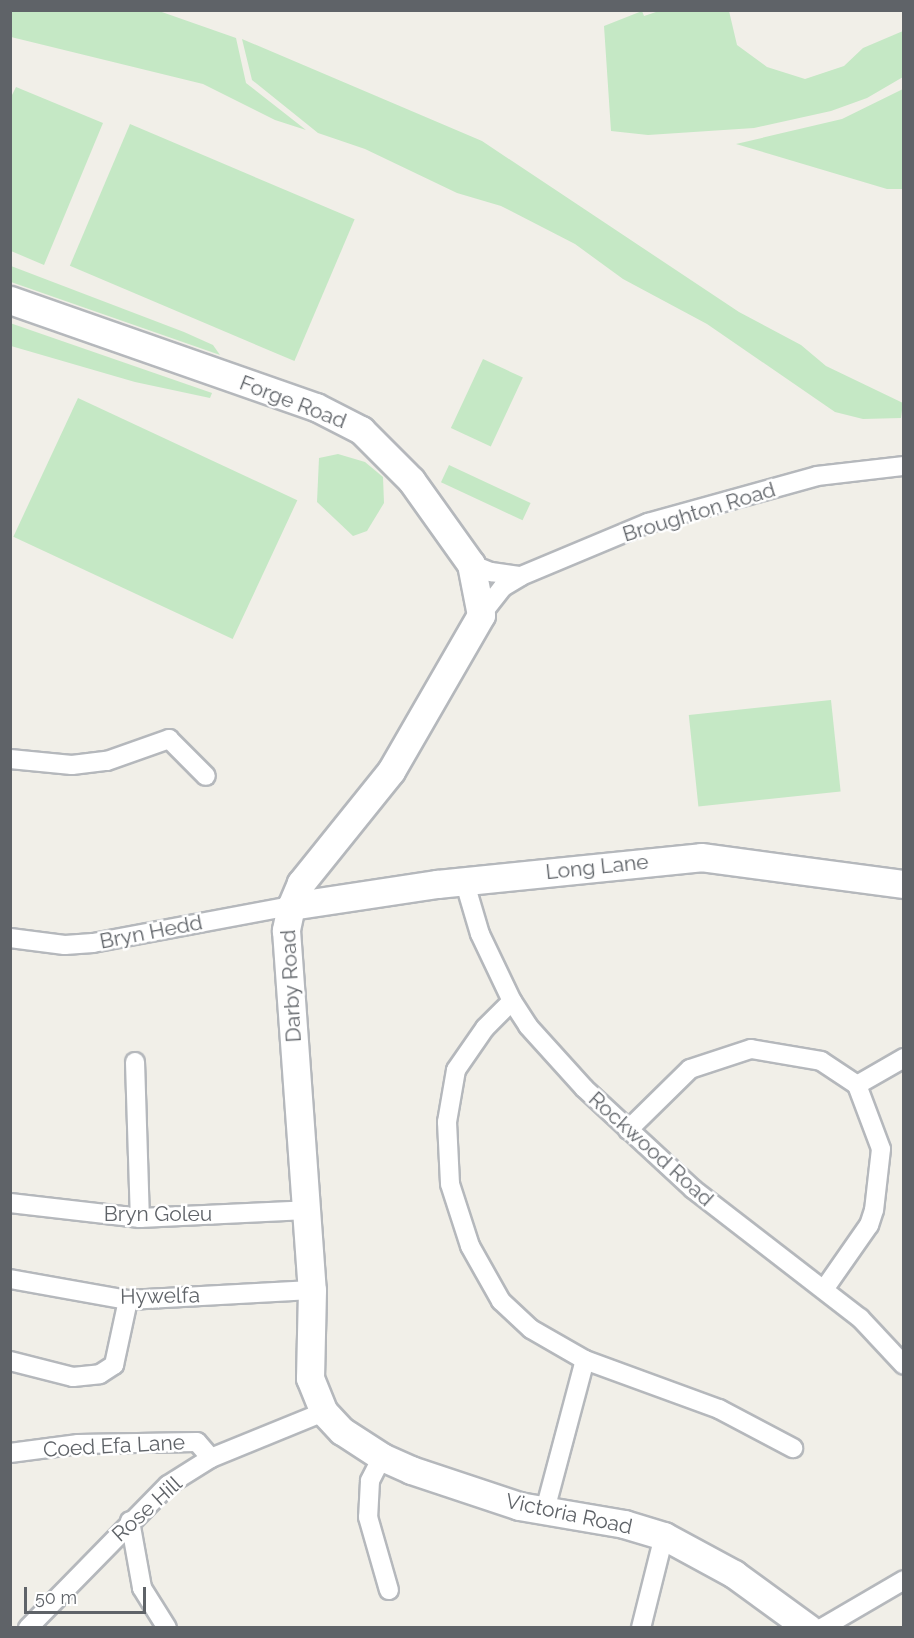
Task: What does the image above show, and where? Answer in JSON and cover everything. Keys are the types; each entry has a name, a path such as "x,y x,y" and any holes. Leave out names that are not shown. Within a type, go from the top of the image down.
{"street":[{"name":"Forge Road","path":"10,300 316,407 346,422 391,455 471,564 481,615"},
{"name":"Broughton Road","path":"481,615 503,586 521,576 648,523 817,476 903,466"},
{"path":"471,564 491,572 521,576"},
{"name":"Darby Road","path":"324,1412 310,1378 312,1290 285,947 291,906 312,867 391,771 481,615"},
{"path":"10,759 44,765 107,761 169,739 206,776"},
{"name":"Long Lane","path":"291,906 464,880 701,857 903,884"},
{"name":"Rockwood Road","path":"464,880 480,934 512,1001 528,1026 628,1130 693,1189 825,1288 860,1318 903,1365"},
{"name":"Bryn Hedd","path":"10,938 65,945 93,943 291,906"},
{"path":"512,1001 484,1028 456,1070 447,1122 450,1184 470,1246 501,1300 531,1329 585,1360 709,1405 793,1448"},
{"path":"628,1130 690,1069 751,1049 821,1061 857,1085 881,1149 874,1210 869,1225 825,1288"},
{"path":"857,1085 903,1058"},
{"path":"135,1062 140,1218"},
{"name":"Bryn Goleu","path":"10,1203 140,1218 307,1210"},
{"name":"Hywelfa","path":"10,1280 128,1300 312,1290"},
{"path":"10,1361 72,1377 100,1374 114,1365 128,1300"},
{"path":"545,1510 585,1360"},
{"name":"Victoria Road","path":"324,1412 342,1431 382,1457 519,1506 624,1524 664,1536 734,1574 808,1628"},
{"name":"Rose Hill","path":"28,1628 129,1521 168,1485 210,1458 324,1412"},
{"name":"Coed Efa Lane","path":"10,1453 78,1444 197,1442 210,1458"},
{"path":"382,1457 370,1481 368,1516 389,1590"},
{"path":"129,1521 142,1588 167,1628"},
{"path":"641,1628 664,1536"},
{"path":"822,1628 903,1580"}],"green space":[{"path":"10,11 159,11 236,38 246,83 306,130 275,120 203,84 11,37"},
{"path":"642,11 644,16 659,11 729,11 737,45 767,67 805,79 844,66 863,48 903,31 903,77 867,98 831,111 754,128 648,135 611,131 604,26"},
{"path":"242,39 482,141 739,312 801,345 826,366 903,403 901,418 863,419 835,412 707,324 623,279 575,244 501,206 457,193 365,149 318,133 252,80"},
{"path":"16,87 103,123 44,265 11,251 10,99"},
{"path":"903,89 903,189 887,189 736,144 842,119"},
{"path":"130,124 355,219 294,361 70,266"},
{"path":"11,266 184,332 213,345 220,355 11,282"},
{"path":"10,323 212,393 210,398 135,382 11,346"},
{"path":"483,359 523,378 491,446 451,428"},
{"path":"78,398 297,500 233,639 13,537"},
{"path":"338,454 365,462 383,477 384,503 367,531 353,536 317,502 319,458"},
{"path":"449,465 531,503 523,520 441,482"},
{"path":"831,700 841,791 698,806 689,715"}]}
